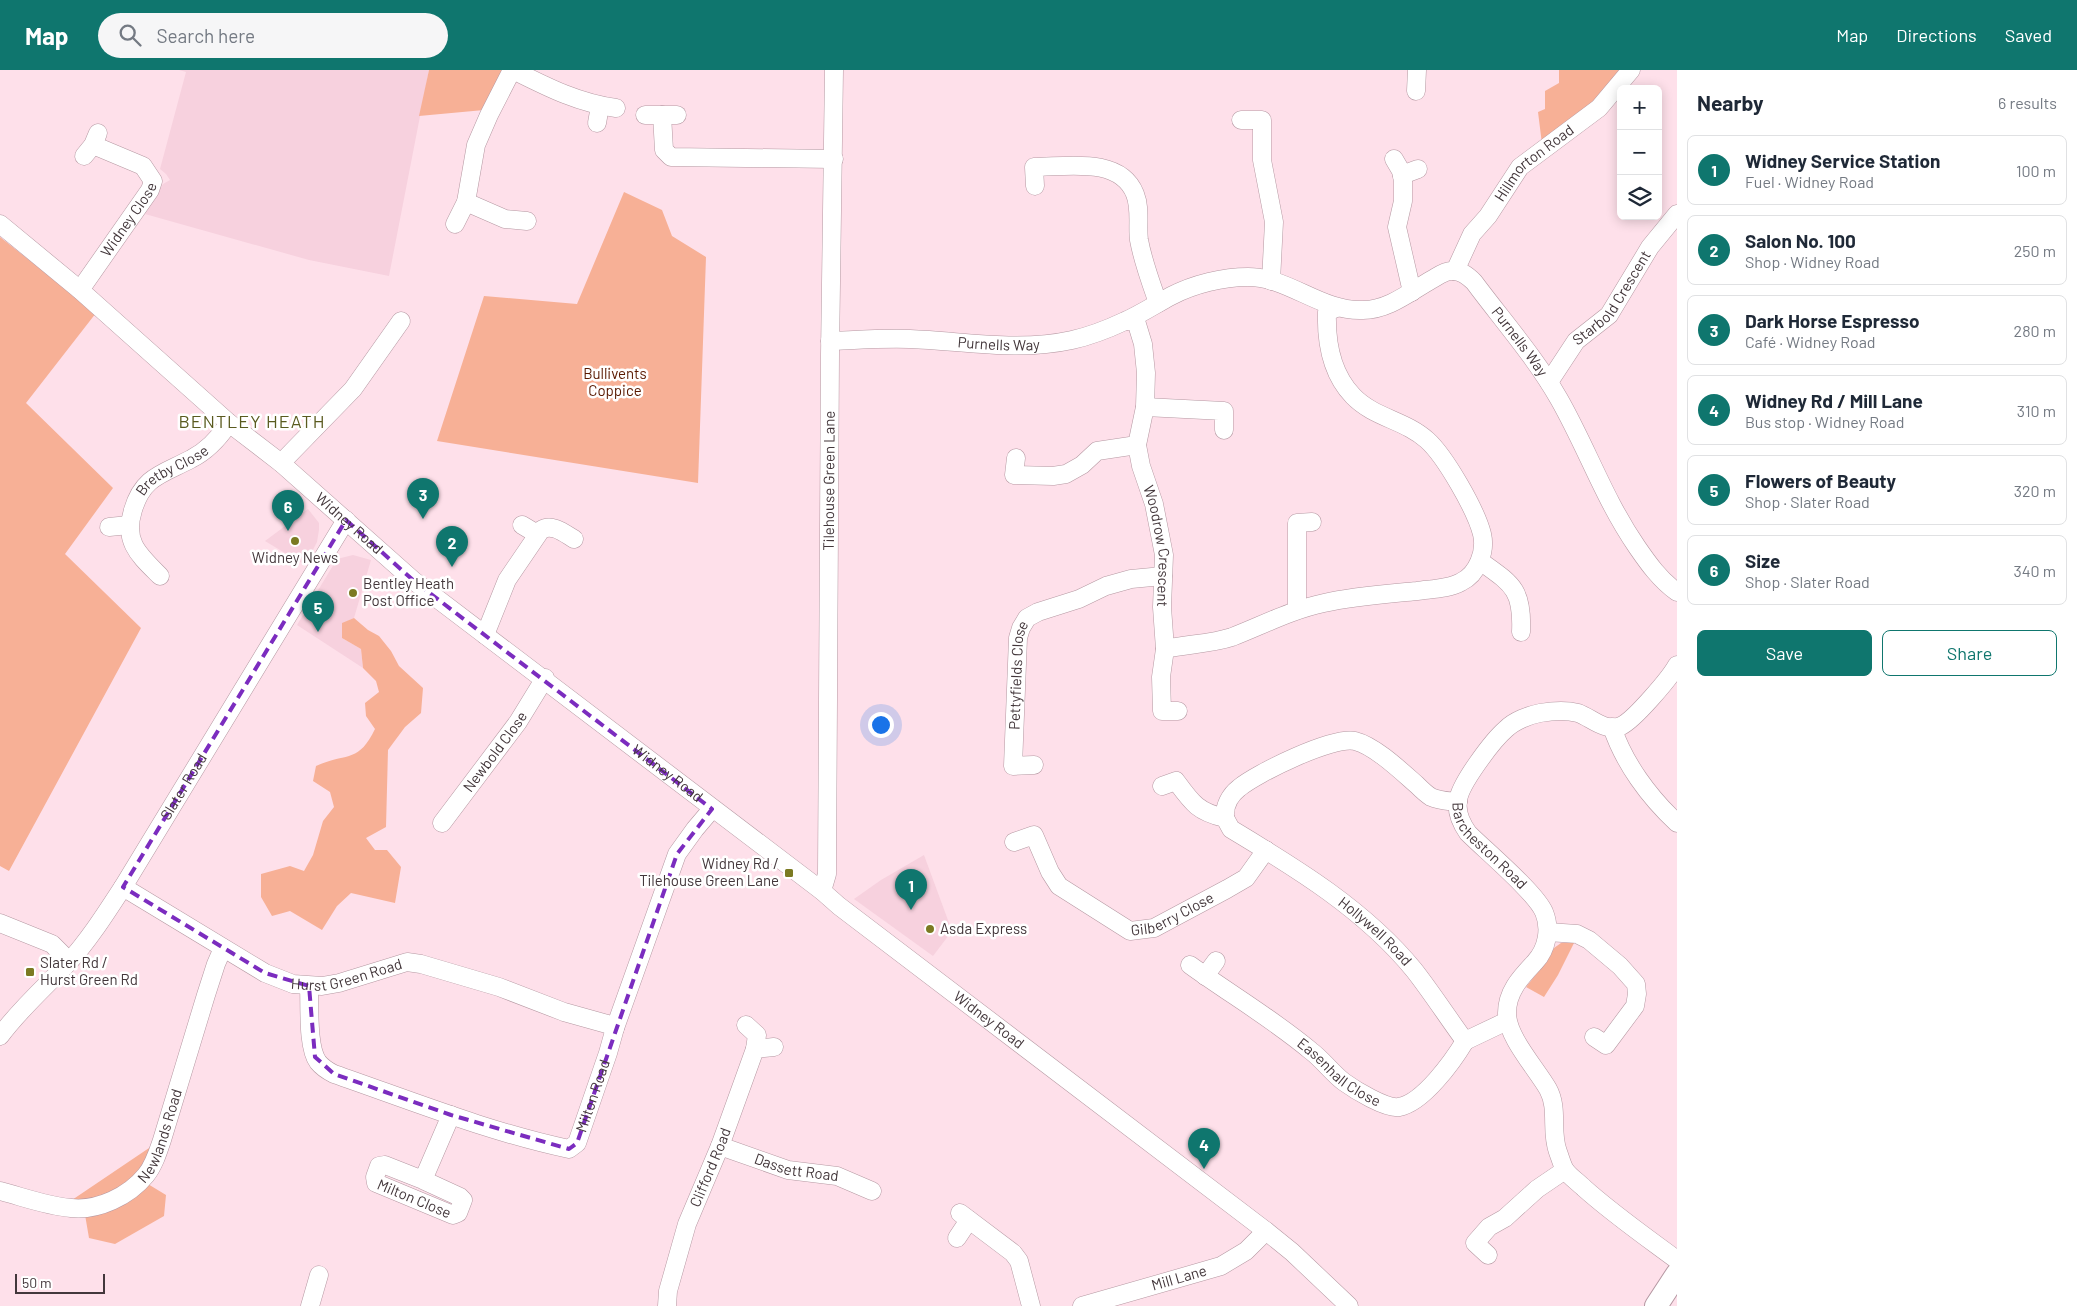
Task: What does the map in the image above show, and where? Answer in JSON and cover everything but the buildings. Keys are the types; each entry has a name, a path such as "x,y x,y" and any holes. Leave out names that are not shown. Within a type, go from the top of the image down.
{"main road":[{"path":"1656,1306 1677,1274"}],"street":[{"path":"455,224 466,202 476,146 489,115 513,70 604,112"},
{"name":"Tilehouse Green Lane","path":"822,891 827,874 830,341 834,70"},
{"path":"1416,91 1417,70"},
{"name":"Hillmorton Road","path":"1455,271 1472,234 1488,216 1520,167 1599,108 1631,70"},
{"path":"661,115 664,150 671,157 834,159"},
{"path":"1241,120 1262,120 1262,160 1274,222 1271,281"},
{"name":"Widney Close","path":"80,290 150,190 152,181 144,166 92,145"},
{"path":"1394,159 1402,175 1404,200 1397,227 1412,292"},
{"path":"1035,186 1034,167 1097,167 1113,171 1129,184 1136,196 1139,240 1158,303"},
{"path":"1402,175 1418,169"},
{"path":"466,202 505,219 527,221"},
{"name":"Starbold Crescent","path":"1549,382 1576,341 1609,315 1650,247 1677,214"},
{"name":"Widney Road","path":"0,224 80,290 229,423 281,463 414,580 485,635 545,678 712,809 1266,1231 1292,1252 1349,1306"},
{"name":"Purnells Way","path":"830,341 908,339 1025,346 1072,340 1101,332 1127,321 1173,295 1222,279 1249,277 1271,281 1290,286 1336,308 1351,310 1378,308 1412,292 1446,272 1455,271 1463,273 1474,282 1549,382 1564,408 1603,491 1624,528 1648,564 1677,592"},
{"path":"1165,649 1230,637 1297,610 1357,598 1447,586 1461,582 1478,568 1483,542 1482,533 1448,465 1426,438 1408,427 1366,407 1353,396 1341,380 1326,337 1327,312 1336,308"},
{"path":"281,463 391,346 401,321"},
{"name":"Woodrow Crescent","path":"1127,321 1136,321 1143,344 1146,374 1145,407 1137,445 1141,466 1154,504 1164,555 1162,607 1165,649 1161,677 1162,711 1178,711"},
{"path":"1145,407 1224,411 1224,430"},
{"name":"Bretby Close","path":"129,526 138,494 167,469 192,459 218,440 229,423"},
{"path":"1016,458 1014,475 1053,476 1066,474 1082,465 1097,451 1137,445"},
{"name":"Slater Road","path":"0,1036 70,961 98,924 346,520"},
{"path":"1297,610 1297,523 1312,522"},
{"path":"522,525 537,534"},
{"path":"109,528 129,526 133,545 140,556 160,576"},
{"path":"485,635 508,580 537,534 546,527 553,527 574,539"},
{"path":"1480,561 1505,579 1516,590 1525,623"},
{"name":"Pettyfields Close","path":"1034,765 1013,766 1018,638 1027,618 1038,612 1078,599 1106,586 1131,579 1164,576"},
{"path":"1677,664 1674,672 1646,704 1622,725 1612,727 1619,746 1637,774 1656,801 1677,822"},
{"name":"Newbold Close","path":"442,822 518,722 545,678"},
{"name":"Barcheston Road","path":"1548,932 1544,913 1538,904 1461,824 1458,802 1460,792 1475,767 1506,728 1520,720 1538,713 1565,712 1578,714 1603,726 1612,727"},
{"path":"1225,818 1225,809 1229,800 1238,789 1254,778 1332,743 1347,740 1366,745 1396,767 1431,797 1458,802"},
{"name":"Hollywell Road","path":"1162,786 1176,781 1192,803 1200,809 1225,818 1231,829 1323,888 1363,919 1414,969 1464,1042"},
{"name":"Milton Road","path":"308,986 312,1045 315,1057 324,1068 334,1074 451,1115 542,1143 569,1149 577,1143 615,1028 677,854 712,809"},
{"name":"Gilberry Close","path":"1014,842 1034,835 1050,872 1059,886 1130,931 1154,928 1228,889 1246,878 1266,850"},
{"name":"Hurst Green Road","path":"122,887 265,973 293,984 322,986 339,983 407,962 421,964 499,987 564,1012 615,1028"},
{"path":"0,923 52,944 70,961"},
{"path":"1594,1037 1606,1045 1635,1006 1636,984 1620,966 1589,940 1572,933 1548,932 1545,948 1516,982 1510,994 1507,1021 1513,1034 1550,1092 1554,1108 1553,1134 1557,1150 1565,1170 1603,1205 1677,1260"},
{"name":"Newlands Road","path":"0,1191 60,1207 86,1208 116,1199 146,1175 155,1160 162,1140 206,995 224,948"},
{"path":"1205,976 1216,961"},
{"name":"Easenhall Close","path":"1190,965 1311,1050 1344,1082 1387,1106 1398,1107 1407,1104 1437,1080 1456,1057 1464,1042"},
{"path":"1464,1042 1507,1021"},
{"path":"746,1025 757,1035 755,1049 774,1046"},
{"name":"Clifford Road","path":"667,1306 668,1291 687,1224 720,1146 755,1049"},
{"name":"Milton Close","path":"423,1180 451,1115"},
{"name":"Dassett Road","path":"720,1146 788,1170 837,1176 872,1191"},
{"path":"1488,1255 1475,1242 1489,1227 1505,1218 1537,1189 1565,1170"},
{"path":"957,1238 965,1216 1014,1253 1019,1261 1032,1306"},
{"name":"Mill Lane","path":"1082,1306 1221,1266 1246,1251 1266,1231"},
{"path":"310,1306 319,1274"}],"highlighted area":[{"path":"346,520 414,581 712,809 677,854 577,1143 569,1149 451,1115 334,1074 315,1057 309,986 265,973 123,887"}],"shaded area":[{"path":"179,70 429,70 389,276 309,260 145,214 163,184 170,180 160,169 186,72"},
{"path":"308,509 319,523 319,530 317,542 305,565 265,541"},
{"path":"353,555 371,560 354,618 342,624 342,638 361,649 363,668 297,625 337,559"},
{"path":"924,855 952,931 933,956 854,899 881,880"}],"green space":[{"path":"429,70 504,70 484,110 419,116"},
{"path":"1559,70 1619,70 1593,105 1542,144 1538,112 1545,109 1545,91 1559,83"},
{"name":"Bullivents Coppice","path":"624,192 662,210 672,236 706,257 698,483 437,441 484,296 577,304"},
{"path":"0,237 96,313 26,403 113,488 65,554 141,628 9,871 0,866"},
{"path":"354,618 368,630 379,636 391,651 399,666 423,688 421,713 405,727 388,750 386,827 366,838 375,850 387,850 401,867 395,903 351,893 337,906 322,930 290,911 272,916 261,897 261,874 290,866 304,871 313,855 323,821 334,807 330,792 313,781 316,766 357,752 363,748 375,729 366,716 365,703 379,692 376,681 363,668 361,649 342,638 342,623"},
{"path":"1561,943 1574,943 1558,975 1544,997 1526,987 1554,948"},
{"path":"152,1146 138,1178 166,1195 164,1216 115,1244 89,1238 83,1203 72,1200"}],"place":[{"name":"Dark Horse Espresso","path":"423,519"},
{"name":"Size","path":"288,531"},
{"name":"Widney News","path":"295,541"},
{"name":"Salon No. 100","path":"452,567"},
{"name":"Bentley Heath Post Office","path":"353,593"},
{"name":"Flowers of Beauty","path":"318,632"},
{"name":"Widney Rd / Tilehouse Green Lane","path":"789,873"},
{"name":"Widney Service Station","path":"911,910"},
{"name":"Asda Express","path":"930,929"},
{"name":"Slater Rd / Hurst Green Rd","path":"30,972"},
{"name":"Widney Rd / Mill Lane","path":"1204,1169"}],"district":[{"name":"BENTLEY HEATH","path":"252,422"}]}
